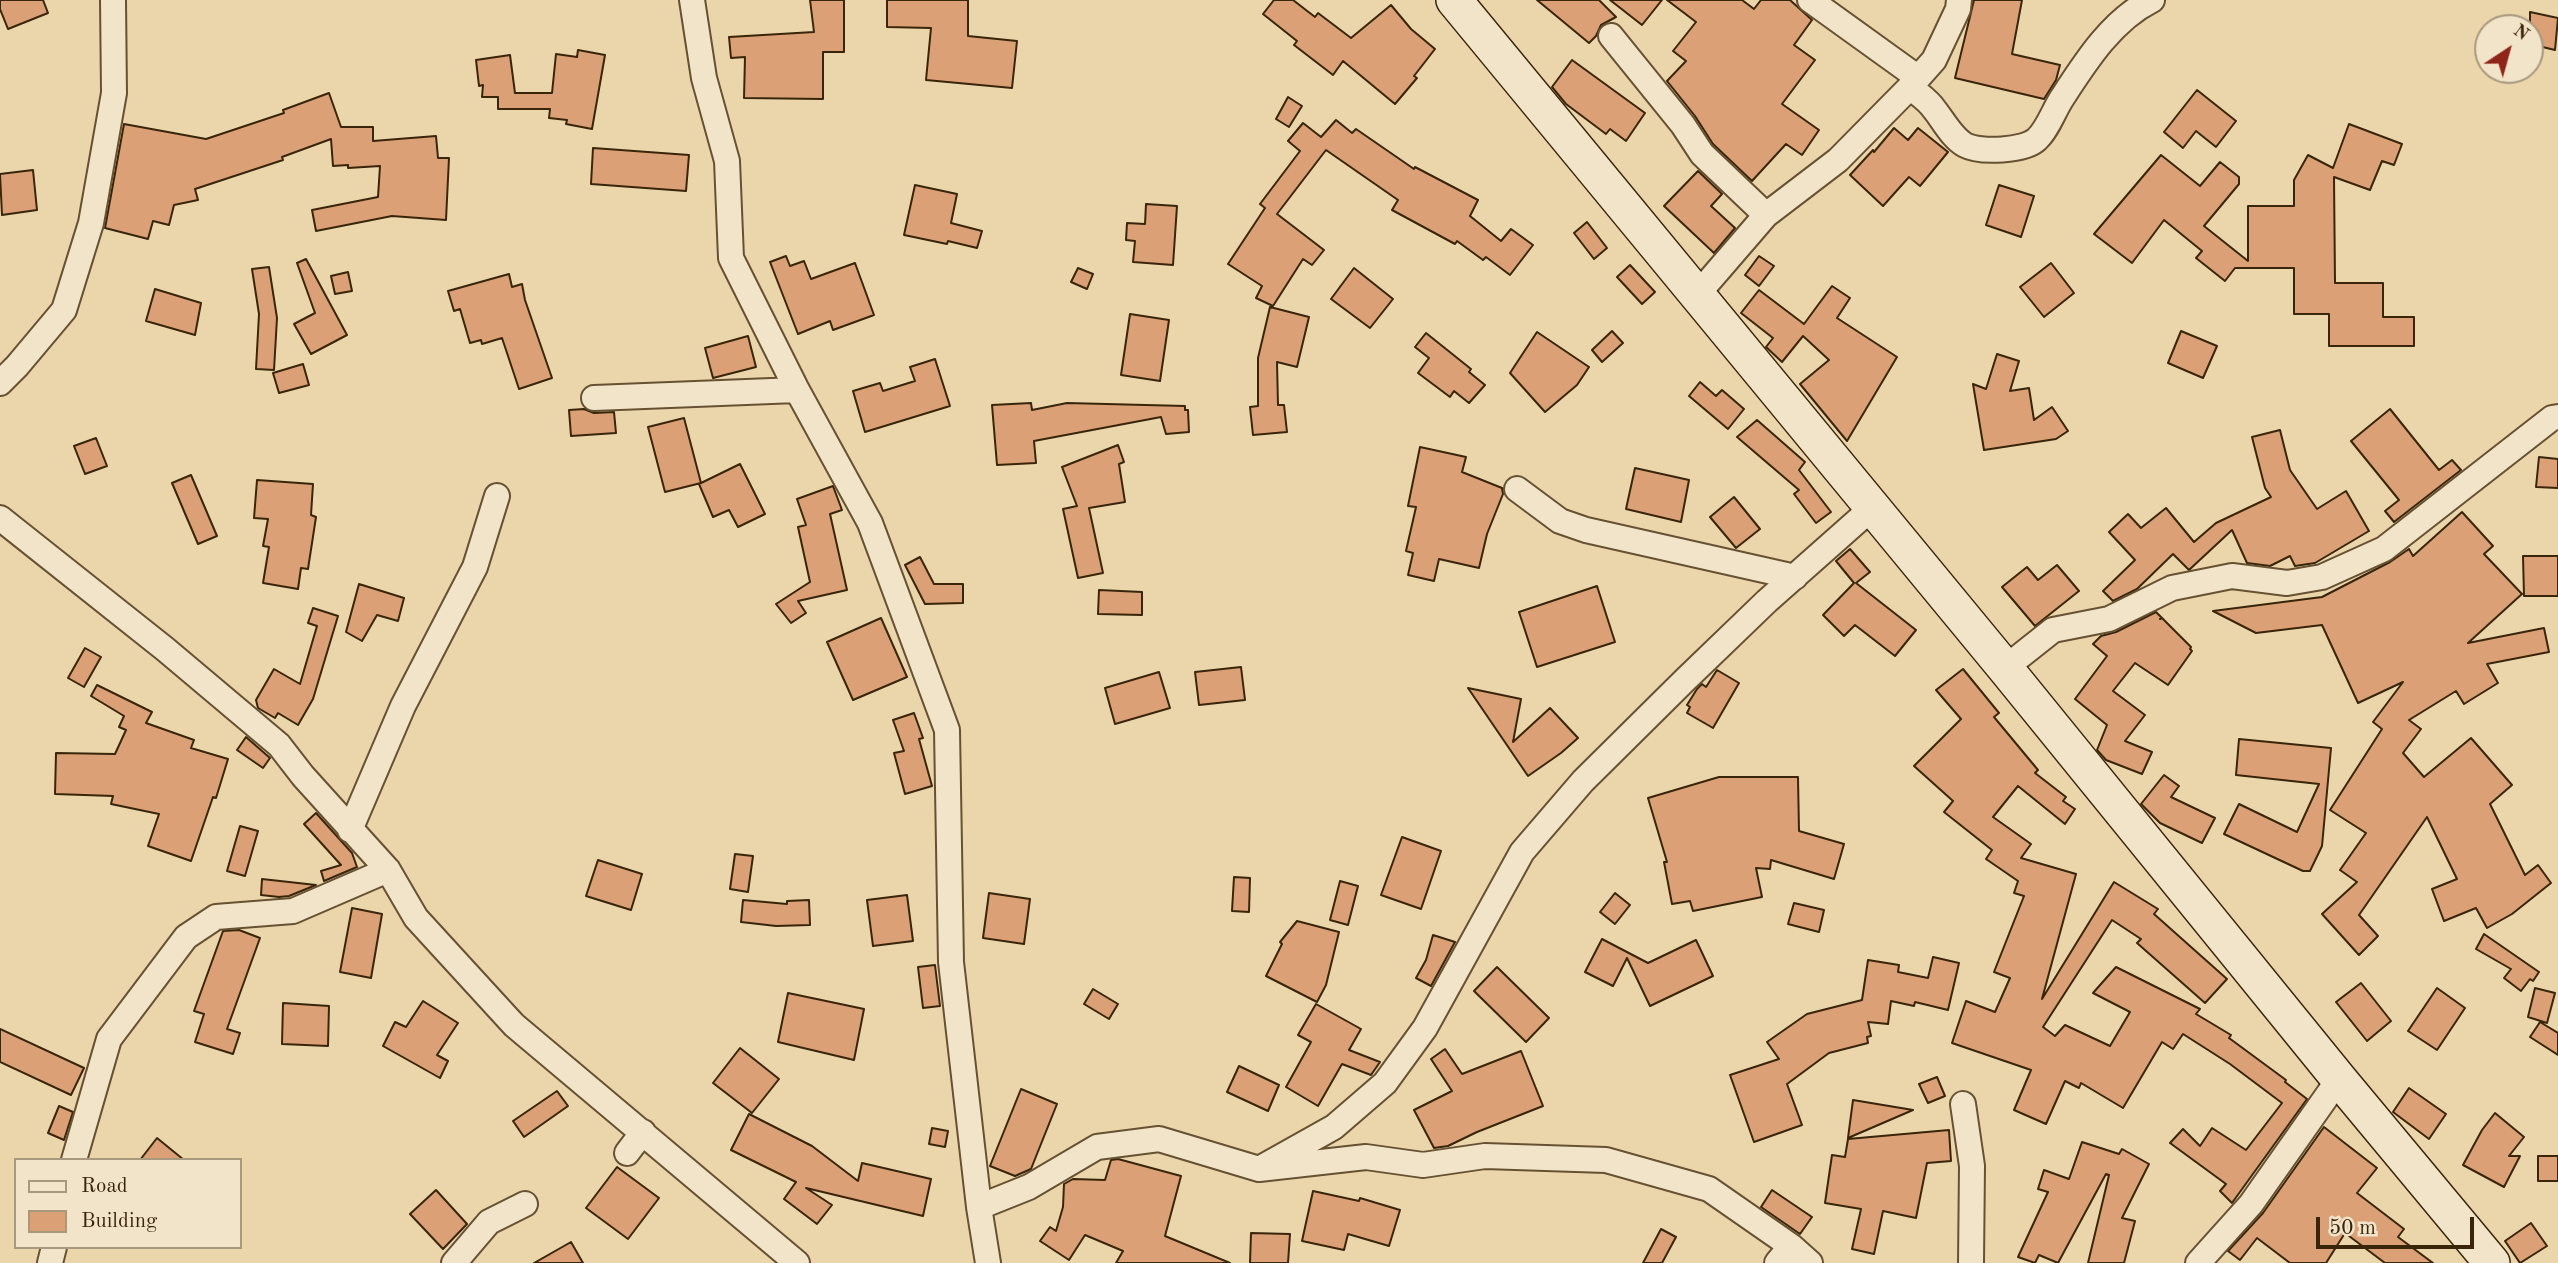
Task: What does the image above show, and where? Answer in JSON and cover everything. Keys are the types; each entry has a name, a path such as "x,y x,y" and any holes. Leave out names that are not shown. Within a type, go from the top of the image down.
{"main road":[{"path":"1454,0 2492,1263"}],"street":[{"path":"0,383 64,310 91,223 114,93 113,0"},
{"path":"691,0 704,78 727,161 731,258 797,390 870,523 947,730 951,962 979,1207 988,1263"},
{"path":"1810,0 1914,82 1950,130 1966,146 1993,149 2019,149 2037,139 2062,97 2100,44 2136,8 2152,0"},
{"path":"1697,295 1766,215 1838,160 1934,60 1958,9 1959,0"},
{"path":"1611,36 1683,125 1702,154 1766,215"},
{"path":"594,398 797,390"},
{"path":"2005,668 2053,630 2109,619 2172,588 2232,576 2287,583 2322,578 2384,549 2552,418 2558,417"},
{"path":"1517,489 1560,521 1586,530 1795,577"},
{"path":"350,830 402,706 475,567 497,496"},
{"path":"1259,1169 1334,1127 1385,1083 1425,1028 1522,852 1583,780 1767,601 1872,508"},
{"path":"0,518 279,744 303,776 388,870 416,918 514,1025 797,1263"},
{"path":"75,1158 109,1039 186,937 216,917 293,911 388,870"},
{"path":"2197,1263 2251,1204 2339,1079"},
{"path":"1963,1104 1972,1166 1971,1263"},
{"path":"627,1153 643,1132"},
{"path":"979,1207 1029,1187 1097,1147 1159,1139 1259,1169 1366,1157 1423,1165 1485,1156 1606,1160 1709,1189 1784,1254 1810,1263"},
{"path":"454,1263 489,1222 525,1204"}],"building":[{"path":"0,0 43,0 48,13 8,29 0,9"},
{"path":"810,0 844,0 844,52 823,52 823,99 744,98 745,57 731,58 729,37 814,32"},
{"path":"887,0 968,0 968,36 1017,41 1012,88 926,80 931,28 887,27"},
{"path":"1274,0 1293,0 1315,17 1318,13 1351,38 1391,5 1411,29 1435,49 1414,76 1417,78 1395,104 1343,61 1333,75 1294,45 1297,41 1263,14"},
{"path":"1537,0 1599,0 1616,17 1601,25 1589,43"},
{"path":"1610,0 1662,0 1642,25"},
{"path":"1667,0 1742,0 1754,9 1761,0 1790,0 1812,20 1794,45 1815,60 1782,104 1819,130 1802,155 1786,144 1752,181 1713,144 1667,81 1686,61 1673,51 1696,22"},
{"path":"1974,0 2022,0 2012,54 2060,65 2056,80 2044,99 1955,78"},
{"path":"2544,15 2558,18 2555,50 2544,47"},
{"path":"578,50 605,55 592,129 566,124 567,120 549,118 550,109 498,109 498,97 482,97 483,85 479,86 476,60 510,55 515,93 552,93 556,54 577,57"},
{"path":"1572,60 1645,113 1626,141 1610,129 1606,134 1566,104 1552,87"},
{"path":"2197,90 2236,121 2216,147 2196,131 2183,148 2164,132"},
{"path":"329,93 341,127 373,127 373,141 436,136 438,158 449,158 446,220 392,216 316,231 312,210 378,197 380,166 333,166 331,139 282,157 283,160 195,189 198,200 174,205 169,225 153,221 148,239 105,228 124,124 206,139 284,113 283,110"},
{"path":"1288,97 1302,106 1289,127 1276,119"},
{"path":"1336,120 1352,133 1356,129 1414,169 1415,167 1478,200 1470,216 1501,241 1511,229 1533,245 1510,275 1486,257 1483,260 1457,241 1455,244 1392,210 1398,200 1326,150 1277,214 1324,250 1312,265 1303,259 1273,306 1256,298 1262,286 1228,264 1265,208 1260,204 1300,151 1288,141 1303,123 1321,137"},
{"path":"2349,124 2402,144 2394,165 2382,161 2370,190 2334,177 2335,283 2383,283 2383,317 2414,317 2414,346 2329,346 2329,314 2294,314 2294,268 2235,268 2225,281 2196,258 2202,251 2164,220 2132,263 2094,234 2161,155 2200,186 2220,162 2239,177 2239,184 2204,226 2248,261 2248,206 2294,206 2294,180 2308,155 2333,168"},
{"path":"1894,128 1908,140 1918,128 1948,152 1920,186 1909,177 1883,206 1850,175"},
{"path":"593,148 689,155 686,191 591,184"},
{"path":"33,170 37,210 2,215 0,174"},
{"path":"1698,171 1722,194 1711,206 1735,228 1714,253 1664,206"},
{"path":"915,185 957,194 951,223 982,231 977,248 904,235"},
{"path":"1999,185 2034,196 2021,237 1986,225"},
{"path":"1146,204 1177,206 1173,265 1133,262 1135,241 1126,240 1127,223 1145,224"},
{"path":"1587,222 1607,248 1594,259 1574,233"},
{"path":"786,256 790,266 804,261 811,279 855,263 874,315 833,330 830,321 798,334 770,262"},
{"path":"1759,256 1774,266 1759,286 1745,275"},
{"path":"306,259 347,335 311,354 294,324 315,313 297,263"},
{"path":"2051,263 2074,293 2044,317 2020,287"},
{"path":"1630,265 1655,292 1642,304 1617,277"},
{"path":"269,267 277,318 274,370 256,369 259,314 252,269"},
{"path":"1078,268 1093,274 1087,289 1071,282"},
{"path":"1354,268 1393,299 1370,328 1331,299"},
{"path":"348,272 352,291 335,294 331,276"},
{"path":"509,274 512,287 522,284 552,378 519,389 502,338 482,344 481,340 470,343 460,309 454,311 448,291"},
{"path":"1832,286 1850,298 1837,318 1897,357 1847,441 1800,384 1829,360 1803,336 1782,362 1766,347 1773,338 1741,313 1759,290 1804,324"},
{"path":"155,289 201,303 195,335 146,321"},
{"path":"1270,307 1309,317 1297,367 1277,362 1278,405 1284,405 1287,432 1253,435 1250,407 1258,406 1258,358"},
{"path":"1130,314 1169,320 1160,381 1121,375"},
{"path":"1612,331 1623,343 1602,362 1592,350"},
{"path":"2181,331 2217,346 2203,378 2168,363"},
{"path":"1537,332 1589,367 1577,385 1545,412 1510,373"},
{"path":"1426,333 1471,369 1469,372 1485,385 1469,403 1454,391 1450,397 1418,373 1429,358 1415,347"},
{"path":"748,336 756,367 713,378 705,348"},
{"path":"1997,354 2019,361 2010,391 2029,388 2034,420 2052,407 2068,431 2056,439 1984,450 1973,384 1986,389"},
{"path":"935,359 950,406 865,432 853,391 880,383 883,391 915,381 910,367"},
{"path":"303,364 309,385 279,393 273,373"},
{"path":"1700,382 1716,396 1722,390 1744,409 1728,429 1689,396"},
{"path":"1031,403 1032,410 1067,403 1185,406 1185,410 1188,410 1189,432 1166,434 1161,417 1034,441 1036,463 997,465 992,405"},
{"path":"584,409 594,413 614,412 616,433 571,436 569,410"},
{"path":"2390,409 2439,470 2452,460 2461,470 2394,522 2385,511 2399,500 2351,441"},
{"path":"684,418 701,483 665,492 648,427"},
{"path":"1757,420 1805,462 1799,470 1831,512 1816,523 1794,494 1799,490 1737,437"},
{"path":"2280,430 2290,470 2317,509 2346,491 2369,531 2315,563 2295,566 2290,556 2270,566 2247,563 2232,530 2189,570 2173,554 2137,589 2113,601 2103,591 2135,560 2109,532 2128,514 2141,528 2166,508 2194,542 2216,523 2271,497 2265,488 2252,437"},
{"path":"96,438 107,466 85,474 74,446"},
{"path":"1118,445 1124,462 1119,464 1125,502 1089,508 1103,573 1078,578 1063,509 1077,506 1062,467"},
{"path":"1420,447 1466,457 1462,472 1502,488 1503,494 1487,534 1479,568 1439,559 1434,581 1408,575 1413,553 1406,551 1416,507 1408,506"},
{"path":"2539,457 2558,459 2558,488 2536,487"},
{"path":"740,464 765,514 738,527 729,510 713,517 699,484"},
{"path":"1635,468 1689,480 1681,522 1626,509"},
{"path":"191,475 217,536 198,544 172,483"},
{"path":"257,480 313,484 311,515 316,517 308,569 301,568 298,589 263,583 269,547 263,546 268,519 254,518"},
{"path":"833,486 842,510 830,514 847,590 798,601 806,613 791,623 776,604 810,582 798,527 806,525 797,499"},
{"path":"1734,497 1760,529 1736,548 1710,517"},
{"path":"2462,512 2493,546 2484,554 2522,594 2468,643 2544,628 2549,652 2487,664 2498,683 2464,704 2456,691 2409,720 2421,729 2403,753 2424,777 2471,738 2512,785 2490,804 2525,875 2538,865 2551,883 2512,914 2487,928 2476,908 2444,921 2432,889 2457,879 2427,817 2359,915 2378,936 2359,955 2322,914 2357,882 2340,870 2366,833 2330,810 2382,729 2373,722 2403,682 2358,703 2322,625 2256,633 2213,611 2322,597 2390,562 2409,549 2413,556"},
{"path":"1850,549 1870,572 1856,583 1916,630 1895,656 1855,625 1844,636 1823,615 1854,583 1836,561"},
{"path":"2523,556 2558,556 2558,596 2524,596"},
{"path":"920,557 934,584 963,584 963,603 925,604 905,565"},
{"path":"2057,565 2079,591 2035,626 2002,587 2027,567 2038,580"},
{"path":"359,584 404,598 398,621 377,615 362,641 346,632"},
{"path":"1597,586 1615,642 1537,667 1519,612"},
{"path":"1099,590 1142,592 1142,615 1098,614"},
{"path":"313,608 338,616 313,699 298,725 278,713 275,718 258,708 256,700 274,669 300,684 317,626 308,623"},
{"path":"2156,612 2192,651 2168,685 2135,663 2113,691 2145,715 2125,741 2152,752 2142,774 2106,760 2097,750 2107,725 2075,699 2107,656 2093,644 2101,636 2116,632"},
{"path":"881,618 907,677 853,700 827,642"},
{"path":"85,648 101,657 84,687 68,678"},
{"path":"1241,667 1245,700 1199,705 1195,672"},
{"path":"1963,669 1999,713 1994,717 2038,770 2035,773 2066,797 2063,801 2075,809 2065,824 2018,786 1993,817 2031,844 2021,858 2076,874 2042,999 2114,882 2158,909 2154,914 2227,979 2205,1003 2137,943 2141,939 2112,920 2043,1027 2055,1036 2065,1025 2110,1046 2130,1012 2093,993 2116,967 2200,1009 2196,1014 2231,1035 2229,1038 2307,1099 2232,1203 2220,1191 2226,1184 2170,1143 2183,1129 2200,1146 2212,1128 2246,1150 2282,1103 2230,1064 2183,1034 2173,1049 2162,1042 2123,1108 2081,1083 2079,1088 2065,1081 2046,1124 2014,1110 2031,1070 1952,1043 1966,1001 1995,1012 2010,978 1994,972 2024,896 2014,893 2018,881 1986,859 1992,850 1944,812 1953,801 1914,766 1961,719 1936,690"},
{"path":"1717,670 1739,683 1713,728 1687,713 1690,707 1687,705 1697,689 1702,684 1706,687"},
{"path":"1159,672 1170,708 1115,724 1105,688"},
{"path":"97,685 152,712 146,723 194,740 191,748 228,759 191,861 148,846 159,814 111,804 113,796 55,794 56,753 115,754 126,730 119,727 124,716 91,696"},
{"path":"1468,688 1521,699 1513,742 1550,708 1578,738 1528,776"},
{"path":"914,713 923,738 919,739 932,786 905,794 894,753 904,751 893,720"},
{"path":"246,737 270,758 263,768 237,750"},
{"path":"2239,739 2331,748 2322,846 2310,871 2303,871 2224,834 2239,804 2297,832 2319,784 2236,775"},
{"path":"2164,775 2179,786 2171,797 2215,818 2202,843 2160,823 2141,804"},
{"path":"1719,777 1798,777 1799,831 1844,844 1834,879 1771,860 1770,869 1756,868 1762,897 1693,911 1690,901 1672,904 1664,862 1667,862 1648,798"},
{"path":"316,813 352,853 357,867 324,881 321,871 341,865 304,824"},
{"path":"240,826 258,831 245,876 227,871"},
{"path":"1402,837 1441,851 1421,909 1381,895"},
{"path":"735,854 753,856 748,892 730,889"},
{"path":"598,860 642,874 631,910 586,896"},
{"path":"1234,877 1250,878 1249,912 1232,911"},
{"path":"262,879 316,885 289,896 261,895"},
{"path":"1340,881 1358,886 1348,925 1330,920"},
{"path":"989,893 1030,899 1024,944 983,938"},
{"path":"1615,893 1630,905 1615,924 1600,912"},
{"path":"907,895 913,941 873,946 867,900"},
{"path":"743,900 787,904 787,901 809,900 810,925 776,926 741,922"},
{"path":"1794,903 1824,910 1819,932 1788,924"},
{"path":"352,908 382,914 371,978 340,972"},
{"path":"1297,921 1339,932 1326,985 1317,1002 1266,976 1282,944 1280,942"},
{"path":"239,930 260,938 227,1029 240,1033 233,1054 195,1042 204,1014 194,1011 223,931"},
{"path":"2484,934 2539,972 2521,991 2504,978 2511,969 2476,949"},
{"path":"1433,935 1455,942 1431,986 1416,978 1426,960"},
{"path":"1602,939 1648,963 1696,940 1713,976 1650,1006 1627,958 1613,986 1585,972"},
{"path":"1933,957 1959,963 1948,1010 1915,1002 1914,1006 1891,1001 1888,1024 1868,1022 1871,1036 1867,1037 1868,1043 1829,1053 1787,1084 1802,1125 1754,1142 1730,1075 1779,1059 1767,1042 1807,1014 1862,1000 1868,960 1899,965 1898,972 1928,978"},
{"path":"935,965 940,1006 923,1008 918,967"},
{"path":"1497,967 1549,1018 1526,1042 1474,991"},
{"path":"2361,983 2391,1021 2367,1041 2336,1002"},
{"path":"2437,988 2465,1008 2437,1050 2408,1031"},
{"path":"2535,988 2555,993 2547,1023 2528,1017"},
{"path":"1093,989 1118,1004 1109,1019 1084,1004"},
{"path":"788,993 864,1009 854,1060 778,1042"},
{"path":"423,1001 458,1023 437,1055 448,1061 440,1078 383,1046 395,1022 406,1027"},
{"path":"283,1003 329,1006 328,1046 282,1044"},
{"path":"1316,1004 1361,1029 1349,1050 1380,1062 1371,1075 1342,1064 1318,1106 1286,1087 1311,1042 1298,1035"},
{"path":"2540,1022 2558,1033 2558,1055 2530,1037"},
{"path":"0,1029 84,1068 71,1095 0,1062"},
{"path":"740,1048 779,1079 752,1113 713,1083"},
{"path":"1445,1049 1462,1074 1521,1051 1543,1106 1448,1146 1434,1148 1414,1110 1452,1091 1431,1059"},
{"path":"1239,1066 1279,1085 1268,1111 1227,1092"},
{"path":"1937,1077 1945,1096 1928,1103 1919,1084"},
{"path":"2409,1088 2446,1114 2429,1139 2393,1112"},
{"path":"1021,1089 1057,1104 1031,1169 1015,1176 990,1166"},
{"path":"557,1091 568,1106 524,1137 513,1121"},
{"path":"1853,1100 1913,1110 1848,1138"},
{"path":"59,1106 73,1112 64,1140 48,1133"},
{"path":"2495,1113 2524,1137 2509,1156 2520,1156 2504,1187 2463,1165 2482,1130"},
{"path":"749,1114 812,1146 858,1181 862,1163 931,1179 923,1216 806,1188 832,1205 817,1224 784,1199 796,1182 731,1150"},
{"path":"2324,1127 2377,1168 2357,1193 2404,1229 2398,1237 2433,1263 2385,1263 2345,1233 2326,1263 2290,1263 2257,1238 2240,1260 2228,1251 2263,1213"},
{"path":"932,1128 948,1131 945,1147 929,1144"},
{"path":"1949,1130 1951,1161 1927,1163 1916,1218 1883,1211 1874,1254 1852,1249 1861,1209 1825,1203 1832,1155 1845,1157 1848,1139"},
{"path":"157,1138 182,1158 142,1158"},
{"path":"2082,1142 2119,1154 2122,1149 2149,1164 2122,1218 2135,1221 2124,1263 2088,1263 2109,1175 2106,1174 2058,1263 2039,1255 2035,1263 2018,1257 2048,1192 2038,1189 2044,1170 2069,1179"},
{"path":"2538,1156 2558,1156 2558,1181 2538,1181"},
{"path":"1118,1159 1181,1176 1165,1236 1230,1263 1116,1263 1123,1251 1085,1235 1069,1260 1040,1241 1050,1227 1056,1231 1063,1207 1064,1184 1073,1179 1105,1180 1111,1160"},
{"path":"617,1167 659,1198 628,1239 586,1208"},
{"path":"436,1190 467,1224 443,1249 410,1214"},
{"path":"1772,1190 1812,1217 1800,1234 1761,1207"},
{"path":"1313,1191 1359,1201 1360,1198 1400,1210 1389,1246 1348,1234 1344,1250 1302,1241"},
{"path":"2531,1223 2547,1246 2520,1263 2505,1241"},
{"path":"1661,1229 1676,1237 1662,1263 1643,1263"},
{"path":"1251,1233 1290,1234 1288,1263 1250,1263"},
{"path":"571,1242 583,1263 534,1263"}]}
